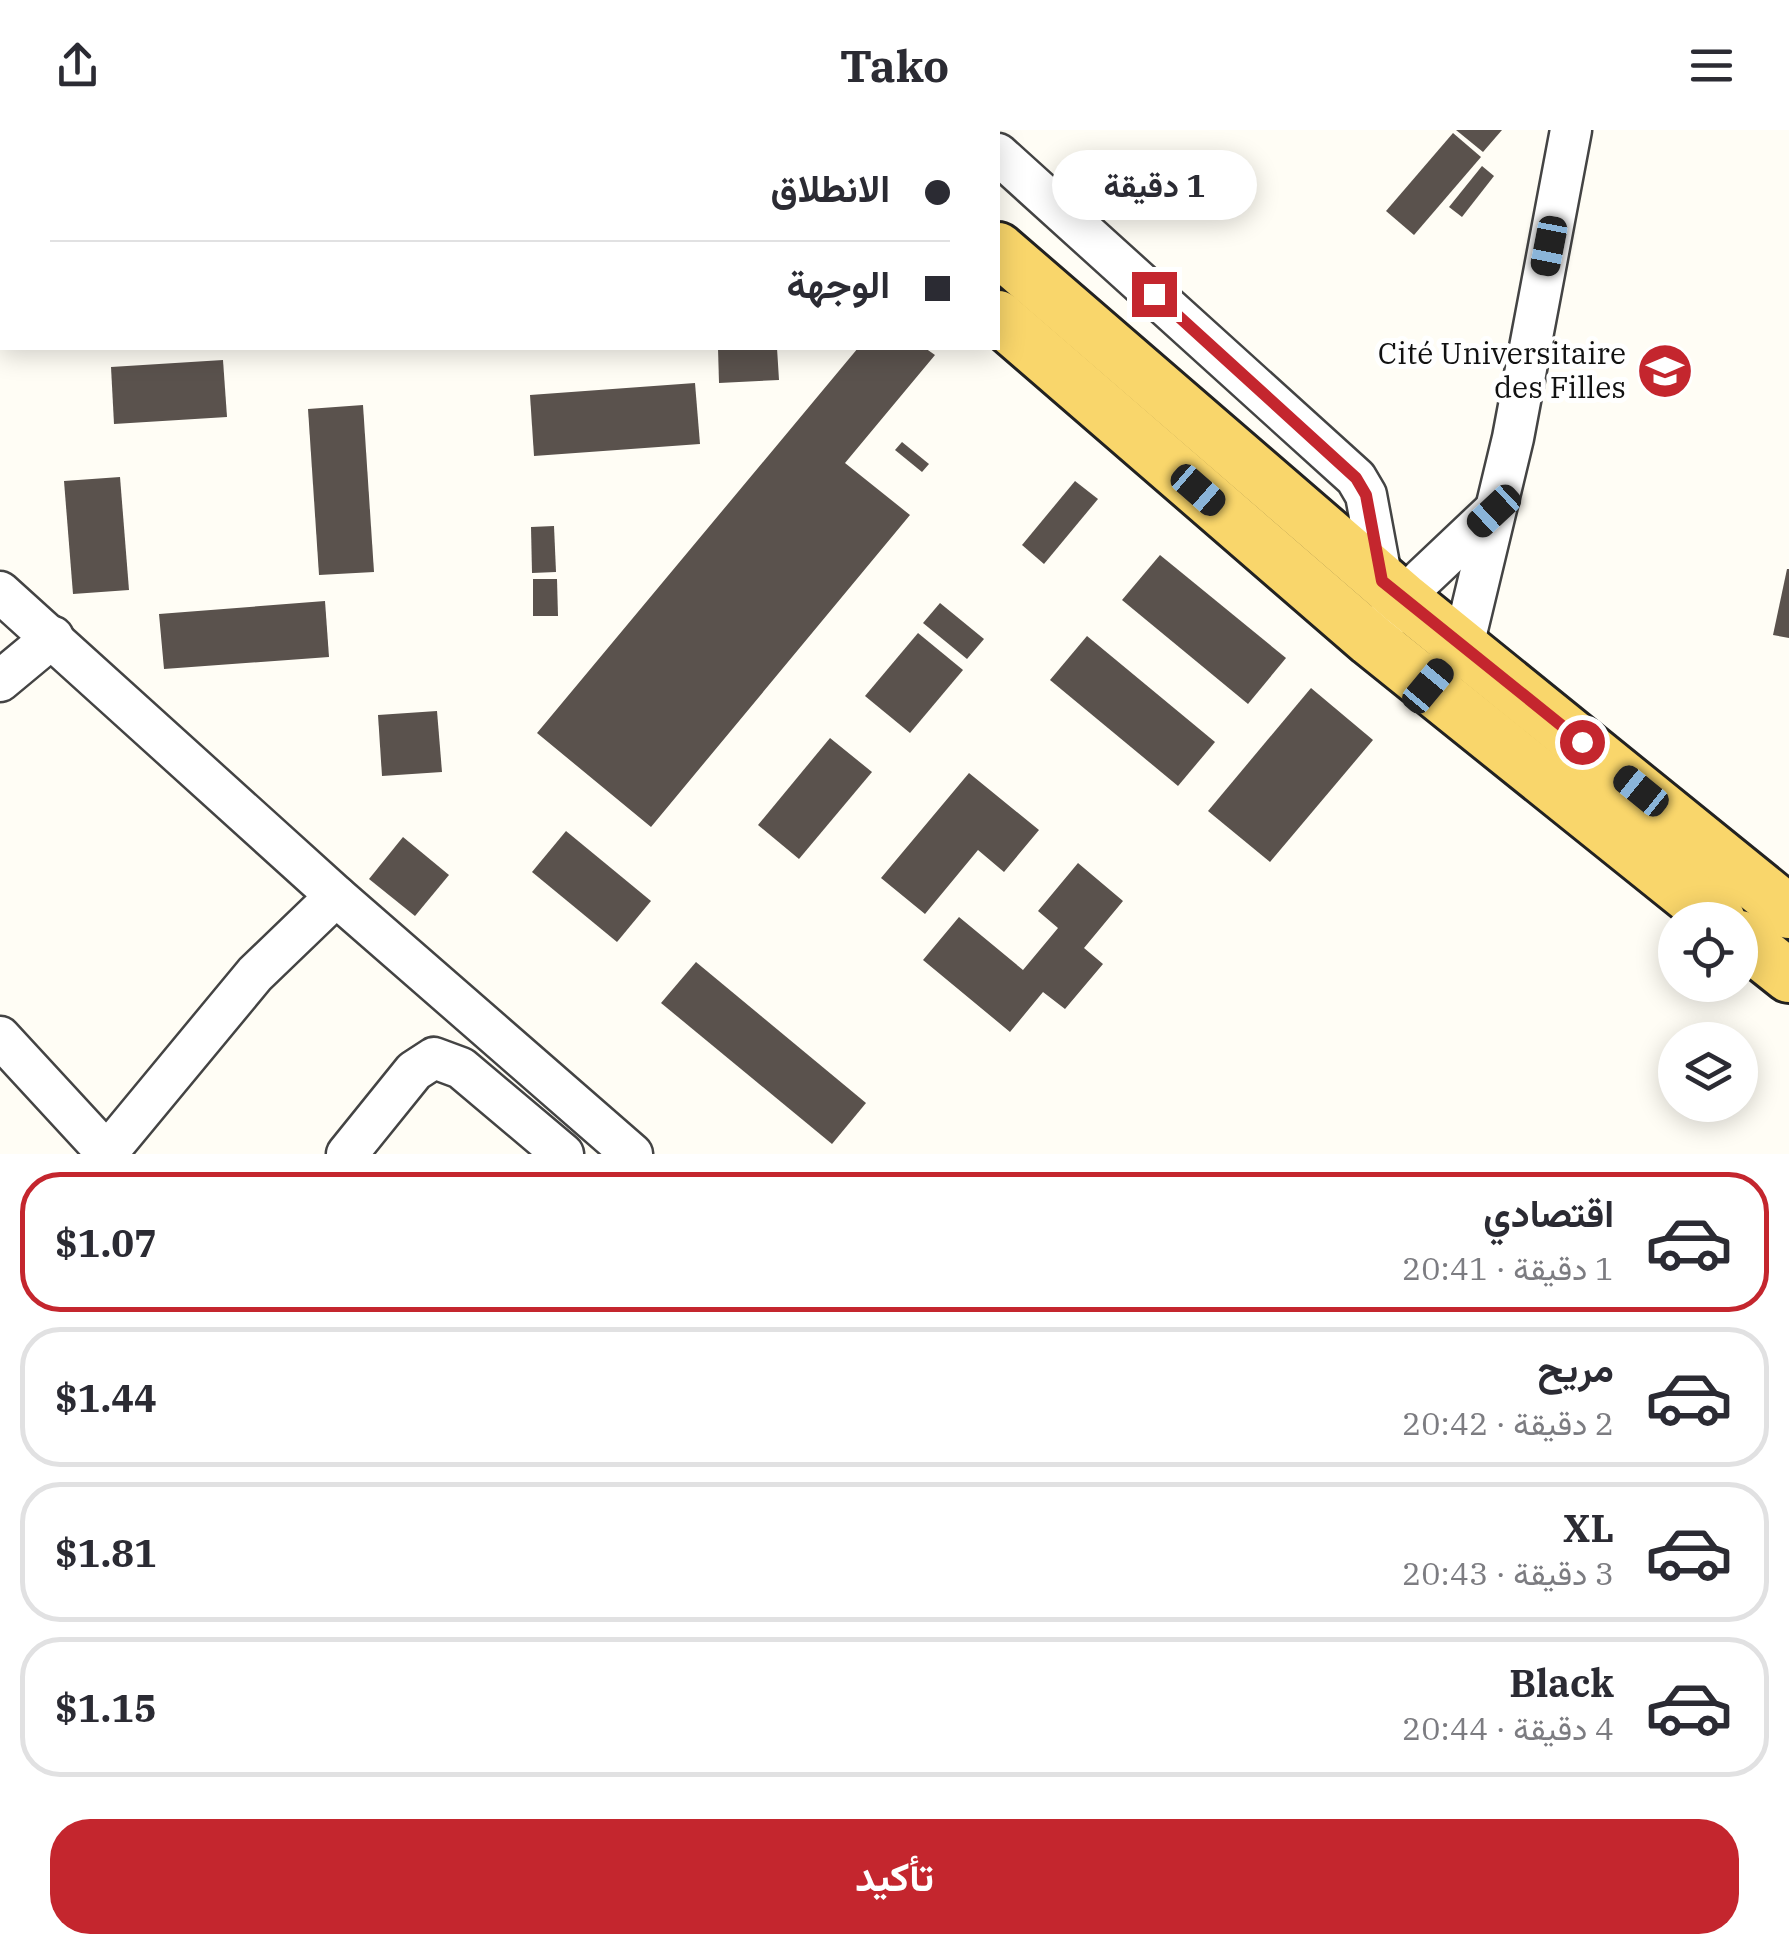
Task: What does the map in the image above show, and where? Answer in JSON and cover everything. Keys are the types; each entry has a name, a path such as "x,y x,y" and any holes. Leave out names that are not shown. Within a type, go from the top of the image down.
{"main road":[{"path":"1000,252 1392,590 1789,912"},
{"path":"1000,318 1370,640 1697,902"},
{"path":"1758,951 1789,976"}],"street":[{"path":"1428,686 1463,646 1512,438 1571,130"},
{"path":"1000,156 1356,478 1366,495 1392,590"},
{"path":"1370,640 1392,590 1494,511"},
{"path":"0,592 336,896 632,1154"},
{"path":"0,681 53,638"},
{"path":"0,1037 106,1154 255,974 336,896"},
{"path":"347,1154 414,1071 434,1058 461,1068 563,1154"}],"building":[{"path":"1456,130 1502,130 1483,152"},
{"path":"1453,133 1481,157 1414,235 1386,211"},
{"path":"1482,166 1494,176 1462,217 1449,207"},
{"path":"718,350 777,350 779,380 719,383"},
{"path":"856,350 928,350 935,355 845,463 910,515 651,827 537,733"},
{"path":"223,360 227,417 114,424 111,367"},
{"path":"695,383 700,444 534,456 530,395"},
{"path":"363,405 374,572 319,575 308,409"},
{"path":"902,442 929,464 922,472 895,450"},
{"path":"120,477 129,590 73,594 64,481"},
{"path":"1075,481 1098,499 1044,564 1022,545"},
{"path":"554,526 556,572 532,573 531,527"},
{"path":"1160,555 1286,658 1248,704 1122,600"},
{"path":"1789,569 1789,638 1773,635"},
{"path":"533,579 557,579 558,616 533,616"},
{"path":"325,601 329,657 164,669 159,614"},
{"path":"940,603 984,639 967,659 923,623"},
{"path":"918,633 963,670 910,733 865,696"},
{"path":"1087,636 1215,742 1178,786 1050,680"},
{"path":"1311,688 1373,740 1270,862 1208,811"},
{"path":"437,711 442,772 382,776 378,715"},
{"path":"830,738 872,772 799,859 758,825"},
{"path":"969,773 1039,830 1004,872 978,850 925,914 881,878"},
{"path":"566,831 651,901 617,942 532,872"},
{"path":"403,837 449,875 415,916 369,879"},
{"path":"1078,863 1123,901 1084,948 1103,964 1065,1009 1043,992 1010,1032 923,960 959,917 1023,970 1058,928 1038,911"},
{"path":"696,962 866,1103 832,1144 661,1003"}],"place":[{"name":"Cité Universitaire des Filles","path":"1665,371"}],"route":[{"path":"1154,294 1356,478 1366,495 1382,581 1582,742"}]}
